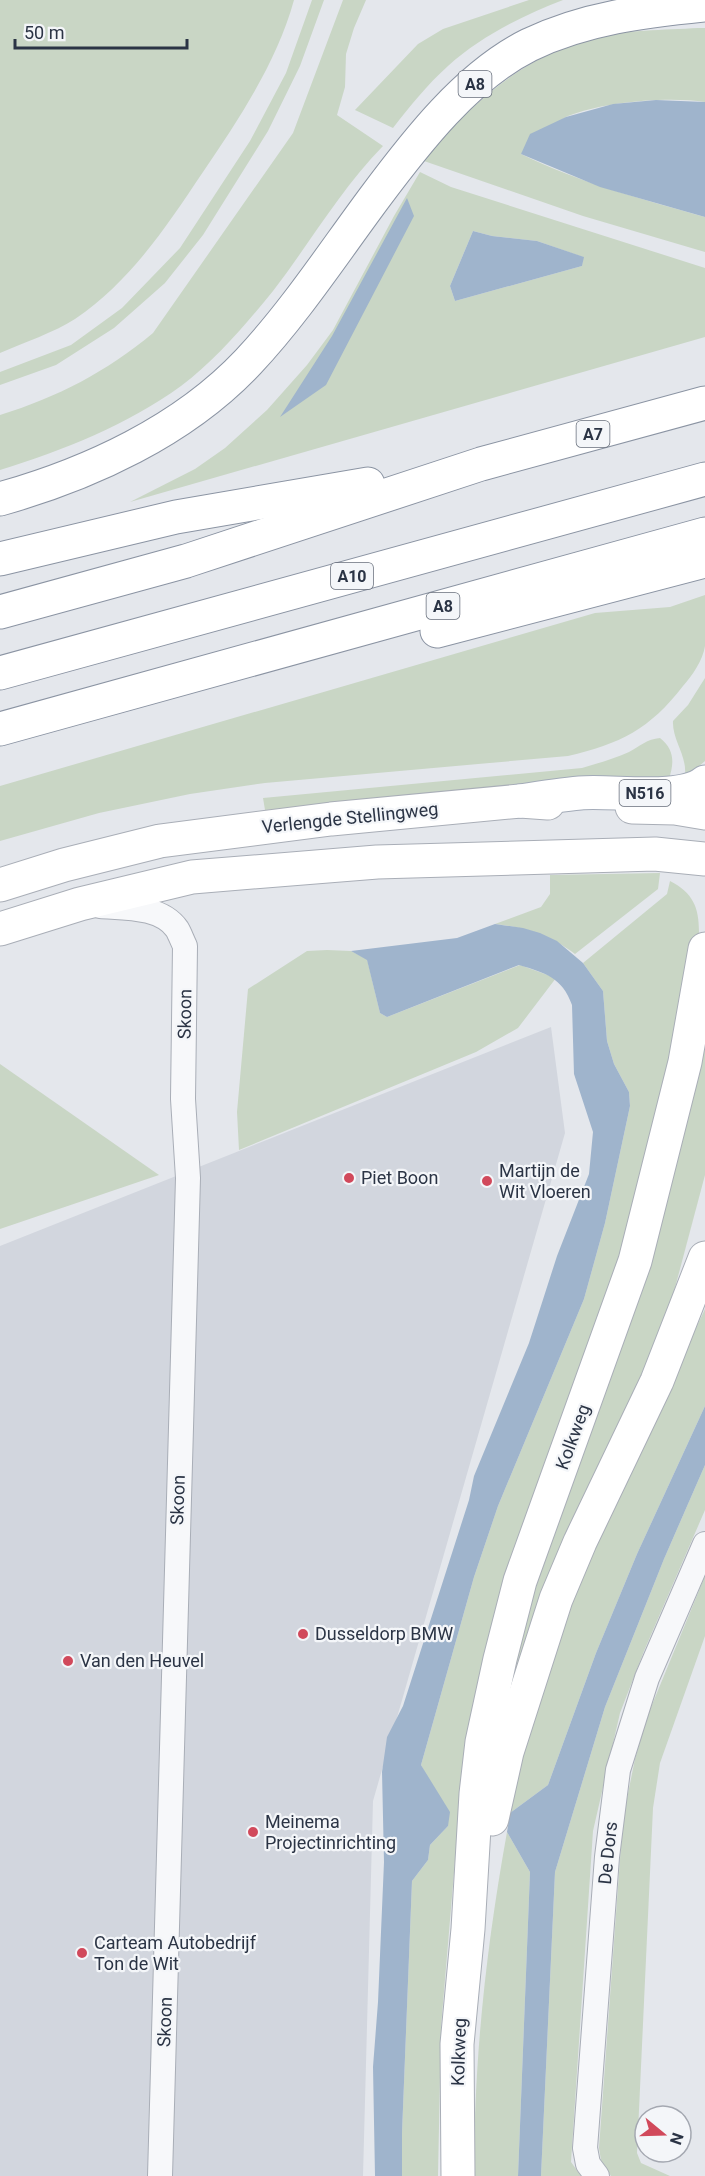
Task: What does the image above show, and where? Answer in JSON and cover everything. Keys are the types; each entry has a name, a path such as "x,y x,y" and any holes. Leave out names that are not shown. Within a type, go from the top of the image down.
{"main road":[{"name":"A8","path":"0,499 32,490 107,461 179,420 212,396 247,363 290,312 416,143 453,103 494,68 528,46 578,25 617,15 705,5"},
{"name":"A8","path":"658,10 705,15"},
{"name":"A7","path":"481,464 705,403"},
{"path":"0,559 176,517 481,464"},
{"path":"0,612 186,561 481,464"},
{"name":"A10","path":"0,673 705,479"},
{"name":"A8","path":"0,729 188,677 700,549"},
{"name":"N516","path":"520,801 582,793 667,793 694,788 705,782"},
{"name":"Verlengde Stellingweg","path":"0,885 64,865 160,841 331,819 520,801 582,806 675,808 705,813"},
{"path":"0,929 81,904 192,877 377,862 655,854 705,859"},
{"name":"Kolkweg","path":"458,2176 457,2044 482,1742 520,1581 635,1261 685,1062 705,949"},
{"name":"Kolkweg","path":"468,1929 507,1752 556,1599 580,1542 657,1381 705,1258"}],"street":[{"name":"Skoon","path":"81,904 146,910 166,918 176,928 185,946 183,1099 188,1178 160,2176"},
{"name":"De Dors","path":"597,2176 588,2164 585,2148 607,1857 618,1770 647,1678 705,1544"}],"shaded area":[{"path":"551,1027 565,1133 373,1801 363,2176 0,2176 0,1246"}],"green space":[{"path":"0,0 294,0 278,46 256,89 217,152 146,252 113,288 75,319 49,333 0,353"},
{"path":"312,0 324,0 300,66 268,131 203,235 165,283 114,328 56,365 0,385 0,372 71,345 122,308 180,248 250,141 286,73"},
{"path":"343,0 366,0 346,54 345,87 337,115 383,146 353,180 263,303 230,341 194,376 160,400 117,424 71,445 0,470 0,415 42,400 81,382 117,360 153,333 293,133"},
{"path":"529,0 563,0 502,28 474,45 440,73 393,128 355,110 418,44 443,29"},
{"path":"705,28 705,102 654,100 582,111 557,123 521,154 589,182 705,217 705,252 583,216 424,161 433,146 498,86 526,66 558,50 592,38 617,33"},
{"path":"420,172 451,187 705,268 705,337 130,502 195,469 225,448 267,410 307,365 333,330","holes":["473,231 492,236 537,241 583,257 582,266 455,301 450,286"]},
{"path":"705,595 705,646 693,673 671,701 646,724 633,733 603,746 568,756 265,783 190,794 99,813 0,841 0,786 595,613 670,607"},
{"path":"705,678 705,761 685,775 684,761 673,728 673,721 688,705"},
{"path":"660,738 671,752 672,768 669,779 512,788 265,810 263,798 582,768 618,757 647,741"},
{"path":"660,873 658,889 575,954 556,941 537,933 495,924 541,907 550,894 550,875"},
{"path":"670,881 684,891 693,902 698,915 699,932 671,1088 459,1813 441,2027 438,2176 402,2176 412,1881 428,1860 430,1845 448,1826 421,1765 474,1577 498,1506 584,1299 605,1223 630,1106 629,1092 614,1064 607,1041 603,991 583,963 667,894"},
{"path":"307,951 351,951 367,959 380,1013 387,1017 520,965 556,978 518,1028 476,1052 239,1150 237,1112 248,989"},
{"path":"705,1015 705,1175 676,1284 652,1363 492,1733"},
{"path":"0,1064 159,1175 0,1229"},
{"path":"705,1309 705,1406 637,1554 596,1653 548,1785 510,1813 511,1780 558,1620"},
{"path":"705,1465 705,1510 644,1651 620,1713 593,1831 571,2162 581,2176 541,2176 555,1872 605,1707 664,1559"},
{"path":"705,1576 705,1636 660,1763 653,1808 639,2104 633,2104 633,2164 643,2164 670,2176 611,2176 601,2160 599,2148 623,1818 635,1759 647,1717"},
{"path":"507,1832 530,1872 518,2176 474,2176 476,2088 487,1961"}],"water":[{"path":"656,100 705,102 705,217 600,187 521,154 530,134 566,117 613,104"},
{"path":"407,198 414,216 326,385 280,417 332,336"},
{"path":"473,231 492,236 537,241 584,257 582,266 455,301 450,286"},
{"path":"495,924 540,933 557,941 583,963 603,991 607,1041 614,1064 629,1092 630,1106 605,1223 584,1299 498,1506 474,1577 421,1765 450,1812 448,1826 430,1845 428,1860 412,1881 402,2176 375,2176 373,2067 384,1862 382,1772 387,1737 403,1706 469,1500 474,1476 529,1343 557,1256 589,1174 593,1132 574,1074 572,1005 558,982 519,965 387,1017 380,1013 367,960 351,951 457,938"},
{"path":"705,1406 705,1465 664,1559 605,1707 555,1872 541,2176 518,2176 530,1872 507,1832 510,1813 548,1785 596,1653 637,1554"}],"place":[{"name":"Piet Boon","path":"349,1178"},
{"name":"Martijn de Wit Vloeren","path":"487,1181"},
{"name":"Dusseldorp BMW","path":"303,1634"},
{"name":"Van den Heuvel","path":"68,1661"},
{"name":"Meinema Projectinrichting","path":"253,1832"},
{"name":"Carteam Autobedrijf Ton de Wit","path":"82,1953"}]}
